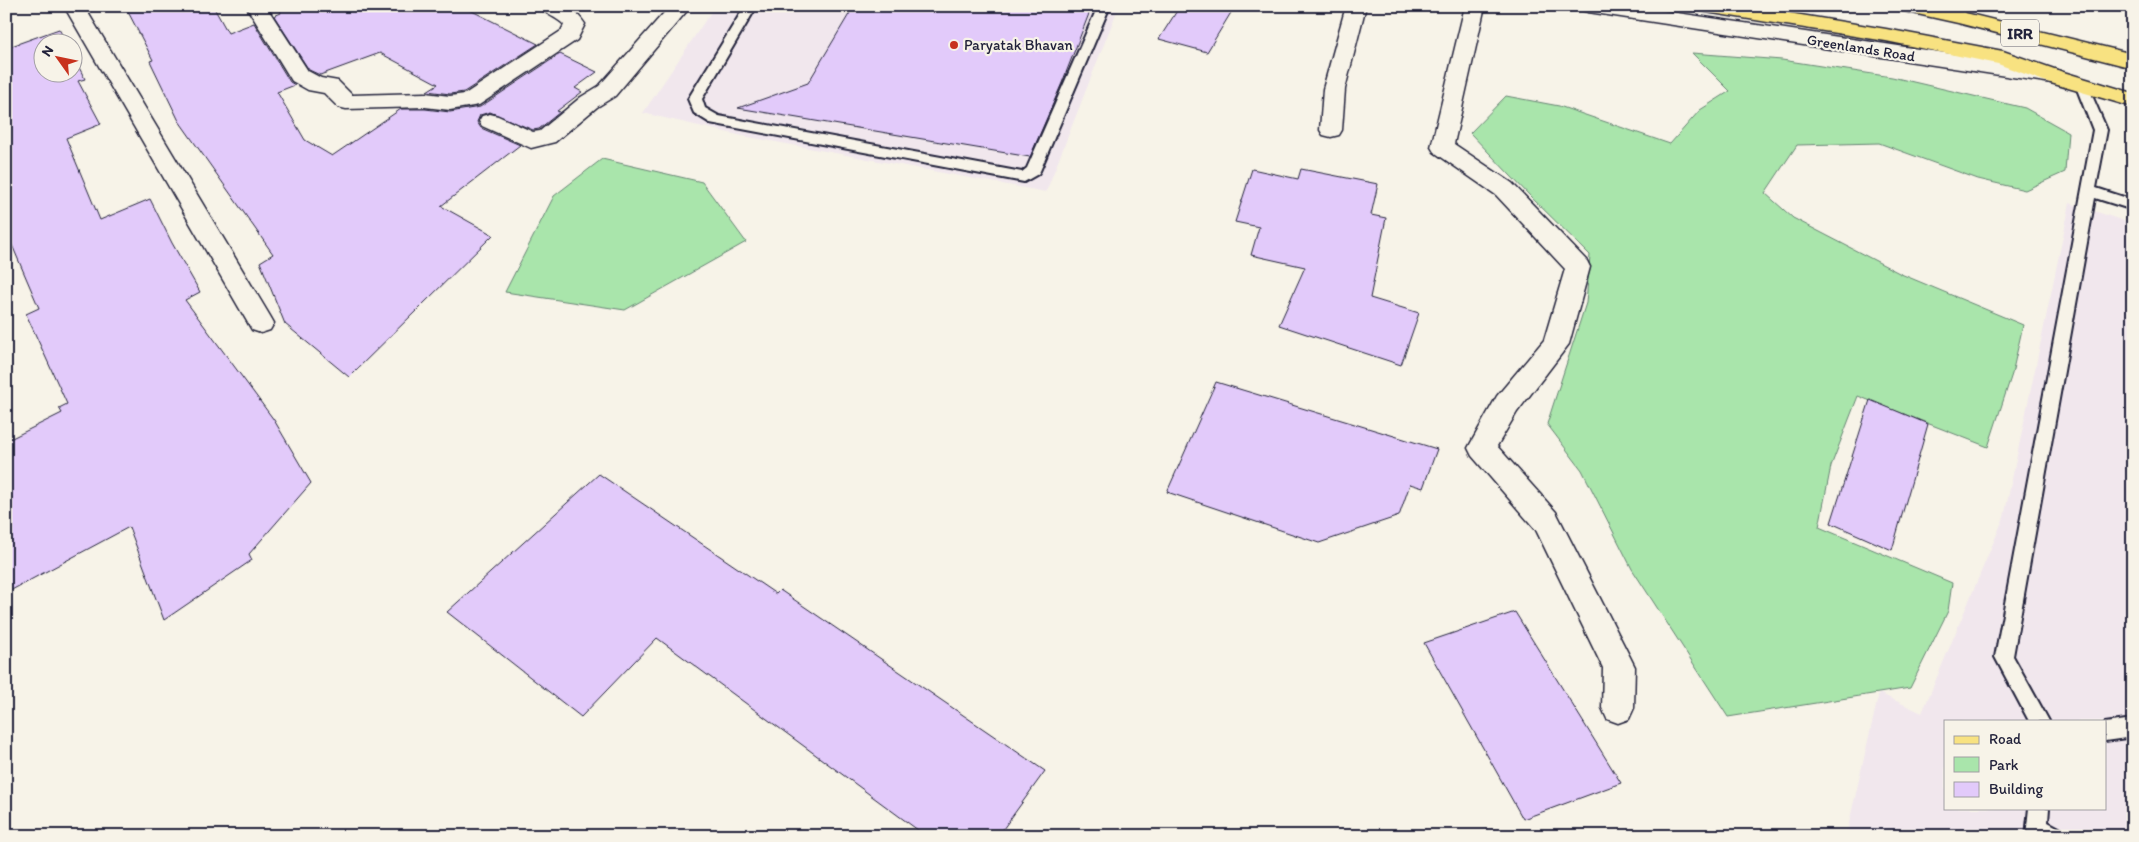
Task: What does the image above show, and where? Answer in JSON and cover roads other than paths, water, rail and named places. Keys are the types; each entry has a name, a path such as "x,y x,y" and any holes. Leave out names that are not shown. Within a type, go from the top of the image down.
{"main road":[{"name":"IRR","path":"1706,6 1886,35 2003,58 2052,76"},
{"name":"IRR","path":"1906,6 1958,12 2133,62"},
{"name":"Greenlands Road","path":"2052,76 2133,100"}],"street":[{"path":"74,6 261,323"},
{"path":"256,6 300,76 316,85 330,86 346,102 426,100 450,103 471,100 570,35 574,24 566,15 549,6"},
{"path":"490,121 531,140 547,137 589,102 607,91 681,6"},
{"path":"1332,130 1334,89 1356,6"},
{"path":"1475,6 1442,147 1504,189 1578,267 1556,344 1507,404 1482,448 1546,521 1619,666 1618,708"},
{"name":"Greenlands Road","path":"1588,6 2052,76"}],"lane":[{"path":"751,6 695,99 699,110 715,120 1024,177 1032,171 1104,6"},
{"path":"2037,720 2004,657 2100,130 2081,84"},
{"path":"2089,191 2133,205"},
{"path":"2106,732 2133,728"}],"railway":[{"path":"6,11 20,6"}],"place":[{"name":"Paryatak Bhavan","path":"954,45"}]}
